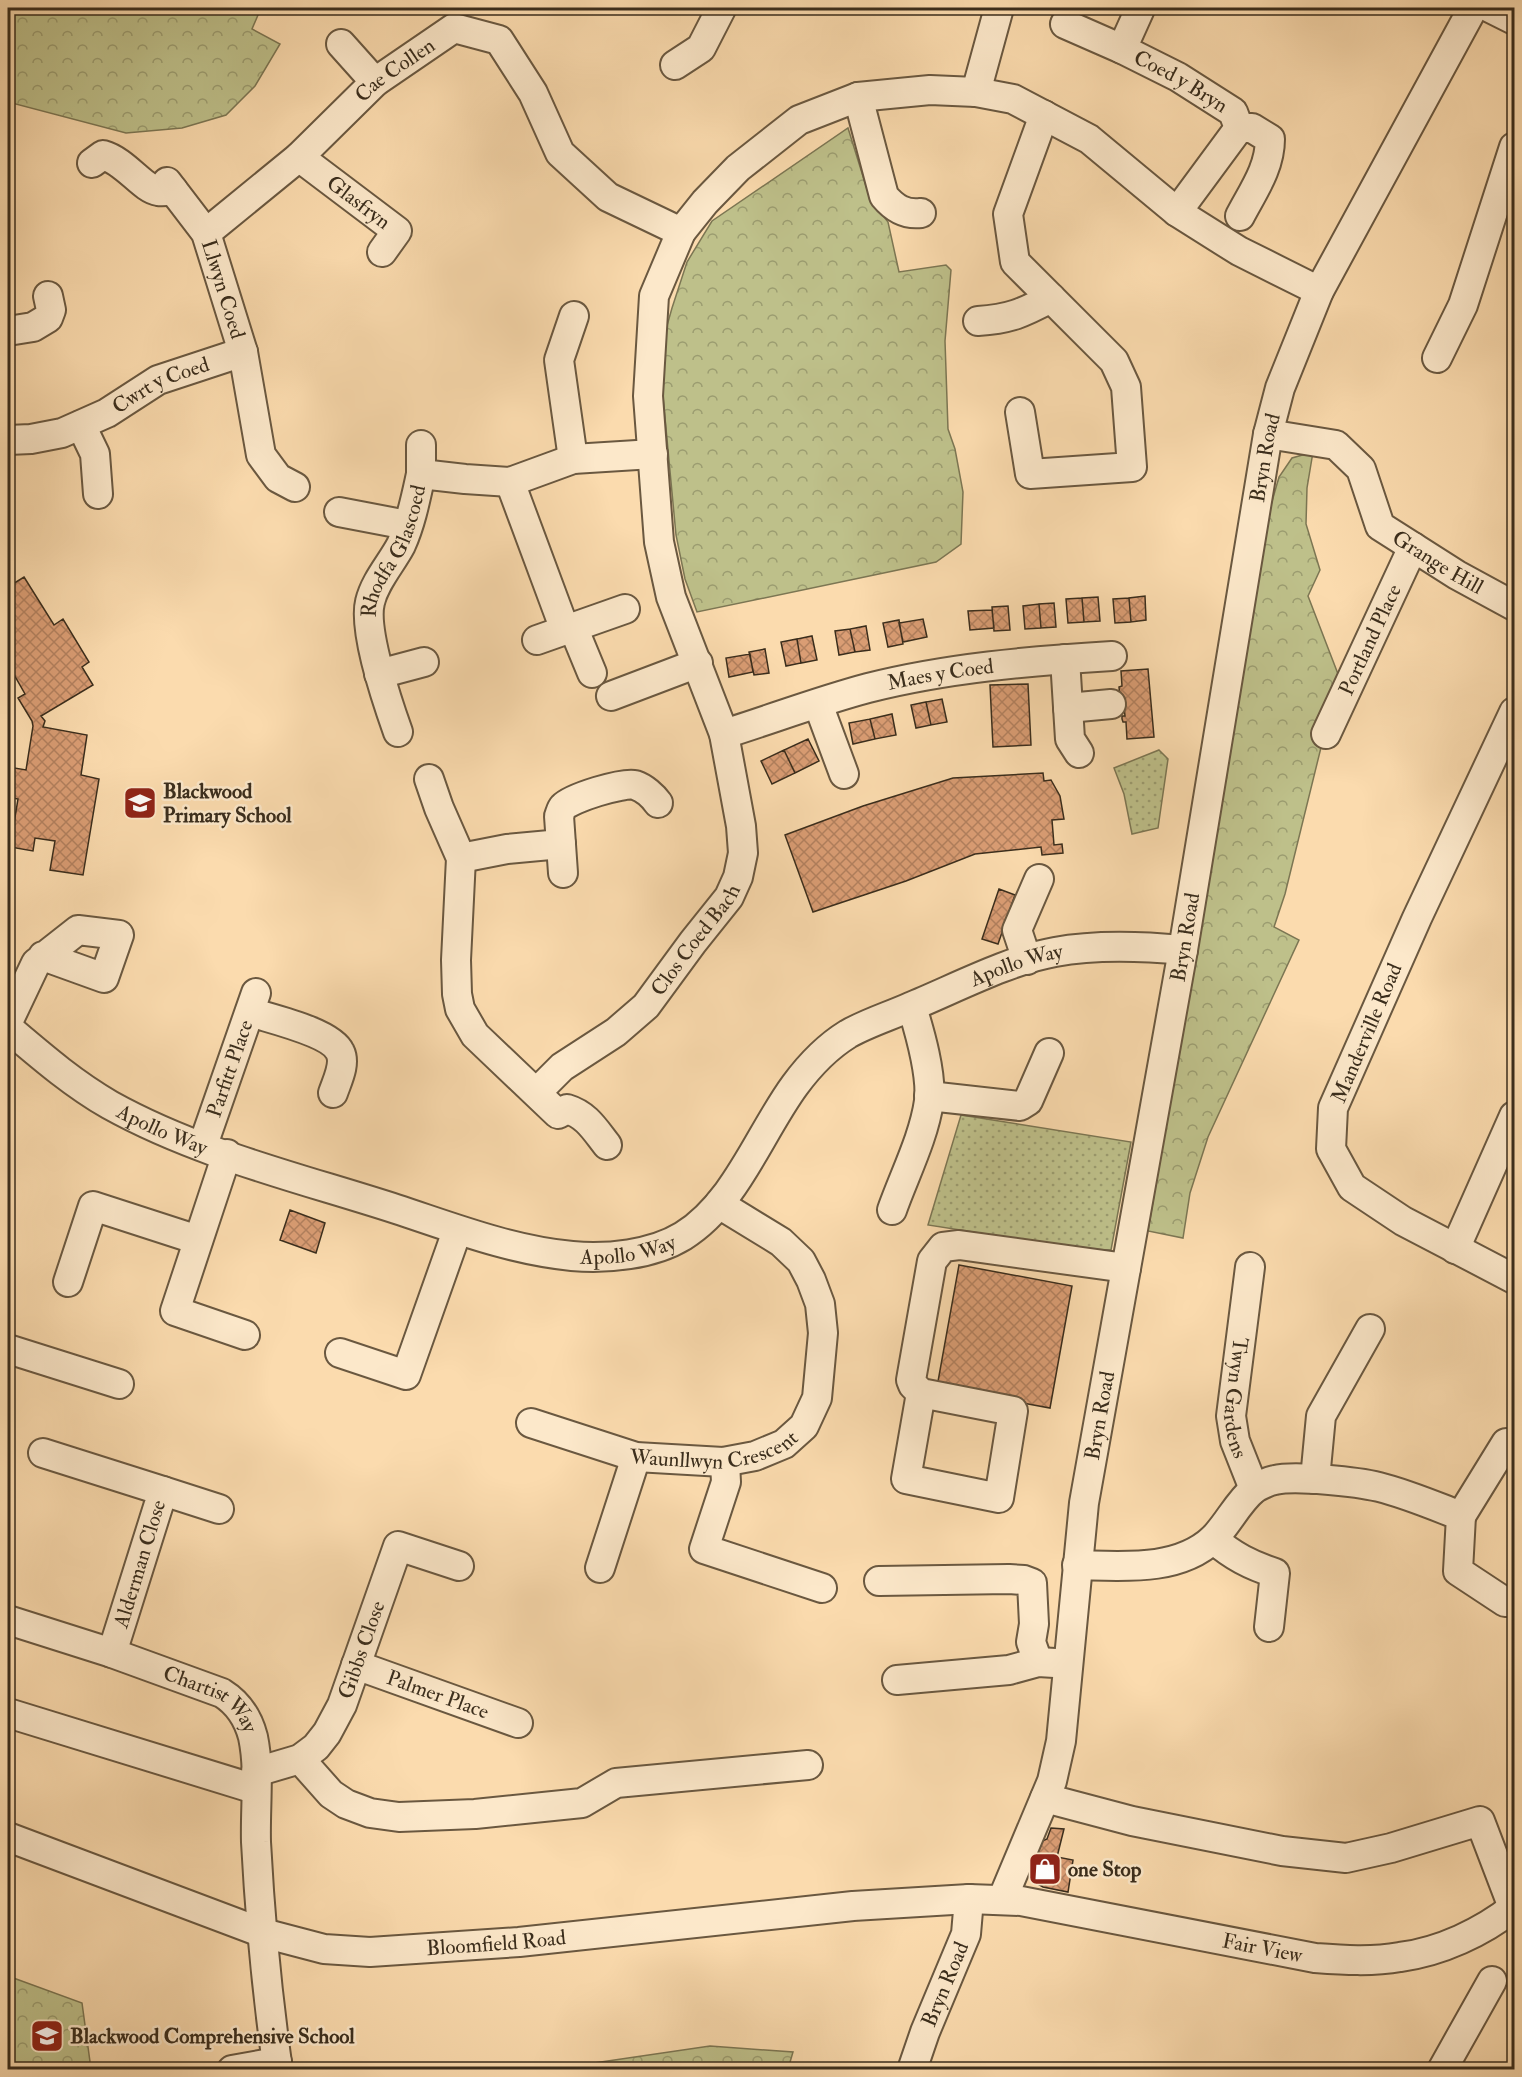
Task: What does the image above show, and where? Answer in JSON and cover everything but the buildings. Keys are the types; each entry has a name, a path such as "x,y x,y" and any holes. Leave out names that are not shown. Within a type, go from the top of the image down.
{"street":[{"path":"675,65 700,48 723,8"},
{"path":"976,92 999,8"},
{"name":"Bryn Road","path":"1002,1900 1052,1781 1061,1741 1084,1503 1183,950 1268,434 1280,388 1319,291 1473,8"},
{"path":"1490,8 1515,20"},
{"name":"Coed y Bryn","path":"1140,9 1122,49 1178,77 1233,112 1239,128 1177,212"},
{"path":"1065,24 1122,49"},
{"name":"Cae Collen","path":"206,233 299,157 375,82 454,28 499,40 533,93 560,153 608,197 681,232"},
{"path":"341,44 375,82"},
{"name":"Clos Coed Bach","path":"537,1092 562,1067 616,1032 646,1006 729,897 738,877 743,853 741,826 724,734 671,597 661,553 648,396 654,296 681,232 705,202 738,168 799,120 858,97 930,90 976,92 1013,99 1089,139 1177,212 1239,250 1319,291"},
{"path":"858,97 884,196 892,206 905,212 921,213"},
{"path":"1020,412 1030,474 1132,467 1126,387 1114,361 1015,262 1008,214 1044,115"},
{"path":"1239,128 1252,128 1270,139 1270,156 1239,216"},
{"path":"1437,358 1463,304 1515,147"},
{"name":"Llwyn Coed","path":"92,163 103,155 111,157 148,188 157,191 170,186 206,233 243,352 261,455 278,478 295,487"},
{"name":"Glasfryn","path":"299,157 397,231 382,252"},
{"path":"8,331 33,327 48,318 51,310 48,296"},
{"path":"978,321 1014,316 1051,298"},
{"path":"573,459 559,360 574,316"},
{"name":"Cwrt y Coed","path":"8,440 52,435 81,425 107,413 158,381 243,352"},
{"path":"81,425 95,454 98,494"},
{"name":"Grange Hill","path":"1268,434 1336,445 1361,469 1380,526 1457,575 1515,606"},
{"path":"421,445 422,474"},
{"name":"Rhodfa Glascoed","path":"398,732 380,679 370,624 369,604 375,586 388,569 402,543 422,474 465,480 510,482 573,459 653,454"},
{"path":"510,482 575,626 592,673"},
{"path":"339,512 407,525"},
{"name":"Portland Place","path":"1326,734 1413,547"},
{"path":"537,640 625,609"},
{"name":"Maes y Coed","path":"724,734 868,688 922,677 994,666 1112,656"},
{"path":"1065,659 1070,739 1079,753"},
{"path":"380,679 424,662"},
{"path":"611,696 698,663"},
{"path":"818,704 844,774"},
{"path":"1068,708 1111,704"},
{"name":"Manderville Road","path":"1515,712 1417,918 1333,1108 1331,1149 1352,1187 1403,1221 1515,1280"},
{"path":"429,778 439,808 461,858 456,960 460,1009 476,1035 558,1114 567,1109 579,1113 588,1120 607,1145"},
{"path":"563,873 559,816 562,808 570,802 616,786 636,785 658,802"},
{"path":"461,858 507,849 561,844"},
{"path":"1027,960 1017,930 1039,879"},
{"name":"Apollo Way","path":"11,1037 73,1082 110,1104 150,1125 215,1150 457,1230 536,1251 574,1256 615,1256 649,1250 679,1239 702,1224 719,1204 794,1087 819,1056 849,1034 975,979 1055,952 1138,945 1183,950"},
{"path":"11,1037 36,963 43,956"},
{"name":"Parfitt Place","path":"245,1335 175,1311 198,1240 215,1150 253,1003 334,1044 340,1052 342,1063 333,1093"},
{"path":"892,1210 924,1124 929,1096 921,1035 912,1007"},
{"path":"929,1096 1020,1106 1028,1101 1049,1053"},
{"path":"1455,1249 1515,1116"},
{"name":"Waunllwyn Crescent","path":"531,1423 636,1457 723,1462 755,1456 784,1444 804,1426 817,1398 823,1333 820,1304 811,1280 801,1261 774,1238 719,1204"},
{"path":"69,1282 93,1206 198,1240"},
{"path":"340,1353 406,1375 457,1230"},
{"path":"921,1393 906,1479 999,1498 1013,1411 921,1393 911,1380 931,1265 937,1253 943,1247 958,1245 1126,1268"},
{"name":"Twyn Gardens","path":"1250,1267 1231,1416 1234,1441 1254,1489"},
{"path":"1315,1479 1321,1416 1370,1329"},
{"path":"8,1349 119,1384"},
{"path":"1505,1602 1458,1571 1461,1516 1506,1443"},
{"name":"Alderman Close","path":"44,1453 163,1491 112,1653"},
{"path":"600,1568 636,1457"},
{"path":"723,1462 725,1463 726,1482 704,1549 822,1588"},
{"name":"Twyn Gardens","path":"1077,1565 1124,1566 1172,1560 1196,1551 1213,1539 1254,1489 1274,1480 1315,1479 1378,1486 1461,1516"},
{"path":"163,1491 219,1509"},
{"path":"1213,1539 1231,1554 1275,1573 1269,1627"},
{"name":"Gibbs Close","path":"255,1780 300,1759 327,1733 342,1705 398,1546 459,1566"},
{"path":"879,1581 1009,1579 1032,1583 1034,1624 1031,1642 1038,1662"},
{"name":"Chartist Way","path":"8,1620 112,1653 222,1693 236,1702 252,1734 255,1754 255,1821 263,1933 277,2066"},
{"path":"897,1680 1009,1670 1038,1662 1069,1664"},
{"name":"Palmer Place","path":"356,1665 518,1723"},
{"path":"8,1713 255,1780"},
{"path":"300,1759 318,1781 346,1804 370,1813 399,1817 475,1814 582,1803 616,1783 807,1765"},
{"path":"1045,1798 1132,1821 1270,1849 1346,1858 1391,1848 1480,1821 1514,1908"},
{"name":"Bloomfield Road","path":"8,1838 263,1933 324,1949 370,1952 519,1942 853,1906 969,1899 1002,1900"},
{"name":"Bryn Road","path":"912,2070 925,2032 966,1934 969,1899"},
{"name":"Fair View","path":"1002,1900 1033,1903 1315,1958 1357,1960 1400,1957 1438,1948 1477,1931 1514,1908"},
{"path":"1442,2070 1492,1981"},
{"path":"232,2070 277,2066"}],"green space":[{"path":"8,8 261,8 252,29 280,44 255,86 226,115 182,128 126,133 8,102"},
{"path":"848,128 870,199 888,222 899,272 946,265 951,270 945,341 948,429 955,449 963,492 961,544 936,562 697,612 685,579 676,535 659,354 672,308 687,262 712,221"},
{"path":"1313,452 1307,488 1306,524 1320,570 1308,596 1343,687 1328,719 1285,894 1274,927 1299,940 1208,1137 1190,1193 1183,1238 1148,1231 1269,512 1279,477 1292,458"},
{"path":"1159,750 1168,759 1158,828 1132,834 1124,794 1114,768"},
{"path":"961,1115 1131,1142 1111,1250 1082,1249 928,1225"},
{"name":"Blackwood Comprehensive School","path":"8,1976 82,2003 91,2069 8,2069"},
{"path":"710,2046 793,2052 788,2069 553,2069"}],"place":[{"name":"Blackwood Primary School","path":"140,803"},
{"name":"one Stop","path":"1045,1869"},
{"name":"Blackwood Comprehensive School","path":"47,2036"}]}
